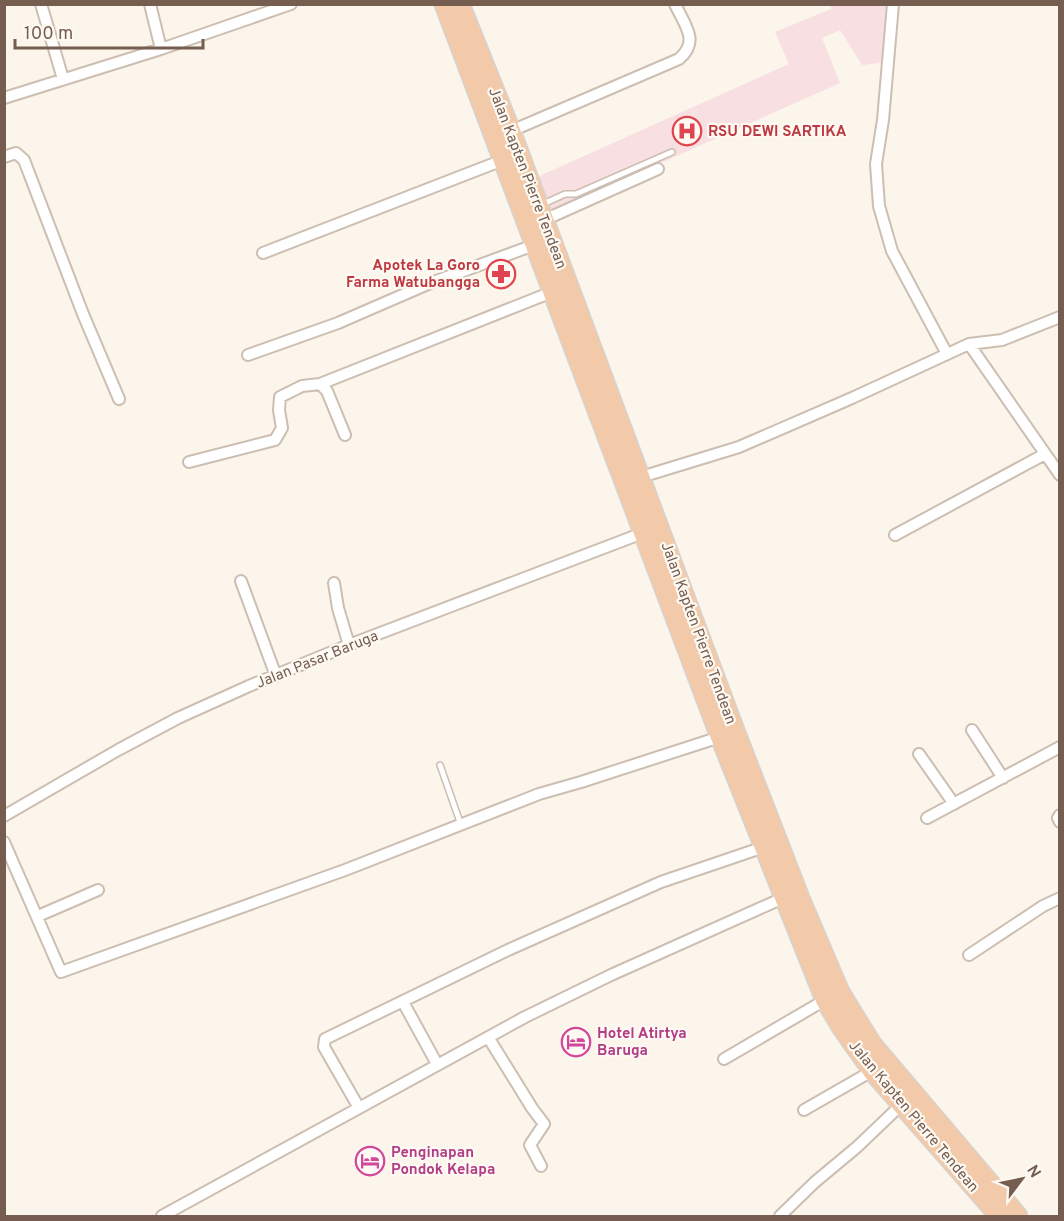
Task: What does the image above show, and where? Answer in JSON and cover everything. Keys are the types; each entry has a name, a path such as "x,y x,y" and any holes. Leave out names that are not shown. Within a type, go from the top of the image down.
{"highway":[{"name":"Jalan Kapten Pierre Tendean","path":"444,4 552,292 652,530 840,992 872,1044 1018,1216"},
{"name":"Jalan Kapten Pierre Tendean","path":"460,4 511,131 642,477 652,530 720,737 825,1000 843,1030 873,1071 999,1216"}],"street":[{"path":"41,4 63,79"},
{"path":"150,4 161,49"},
{"path":"4,98 161,49 291,4"},
{"path":"511,131 679,59 688,52 690,39 675,4"},
{"path":"893,4 883,120 876,164 879,206 892,250 947,354"},
{"path":"4,157 16,153 24,160 83,314 119,399"},
{"path":"263,253 503,160"},
{"path":"542,213 658,169"},
{"path":"248,355 338,323 437,280 534,244"},
{"path":"189,462 275,440 282,428 279,410 280,397 302,386 320,384 552,292"},
{"path":"642,477 739,447 969,344 1002,340 1059,318"},
{"path":"969,344 1059,475"},
{"path":"320,384 327,391 345,435"},
{"path":"895,535 1045,454"},
{"name":"Jalan Pasar Baruga","path":"4,816 178,718 349,645 652,530"},
{"path":"241,581 276,676"},
{"path":"334,583 338,608 349,645"},
{"path":"972,730 1003,778"},
{"path":"4,842 61,972 345,870 539,794 720,737"},
{"path":"927,818 1059,747"},
{"path":"919,754 954,804"},
{"path":"1059,815 1059,822"},
{"path":"358,1108 323,1042 325,1039 508,950 661,882 764,847"},
{"path":"38,916 98,890"},
{"path":"162,1216 488,1036 611,975 783,898"},
{"path":"969,956 1043,906 1059,898"},
{"path":"724,1059 825,1000"},
{"path":"403,1002 437,1064"},
{"path":"488,1036 544,1124 530,1145 541,1166"},
{"path":"804,1110 873,1071"},
{"path":"780,1216 902,1104"}],"lane":[{"path":"542,213 565,194 576,194 672,152"},
{"path":"440,765 461,825"}],"shaded area":[{"name":"RSU DEWI SARTIKA","path":"831,5 889,5 887,62 862,65 840,30 822,38 840,83 549,213 535,178 789,64 775,32 831,9"}],"place":[{"name":"RSU DEWI SARTIKA","path":"687,131"},
{"name":"Apotek La Goro Farma Watubangga","path":"501,274"},
{"name":"Hotel Atirtya Baruga","path":"576,1042"},
{"name":"Penginapan Pondok Kelapa","path":"370,1161"}]}
